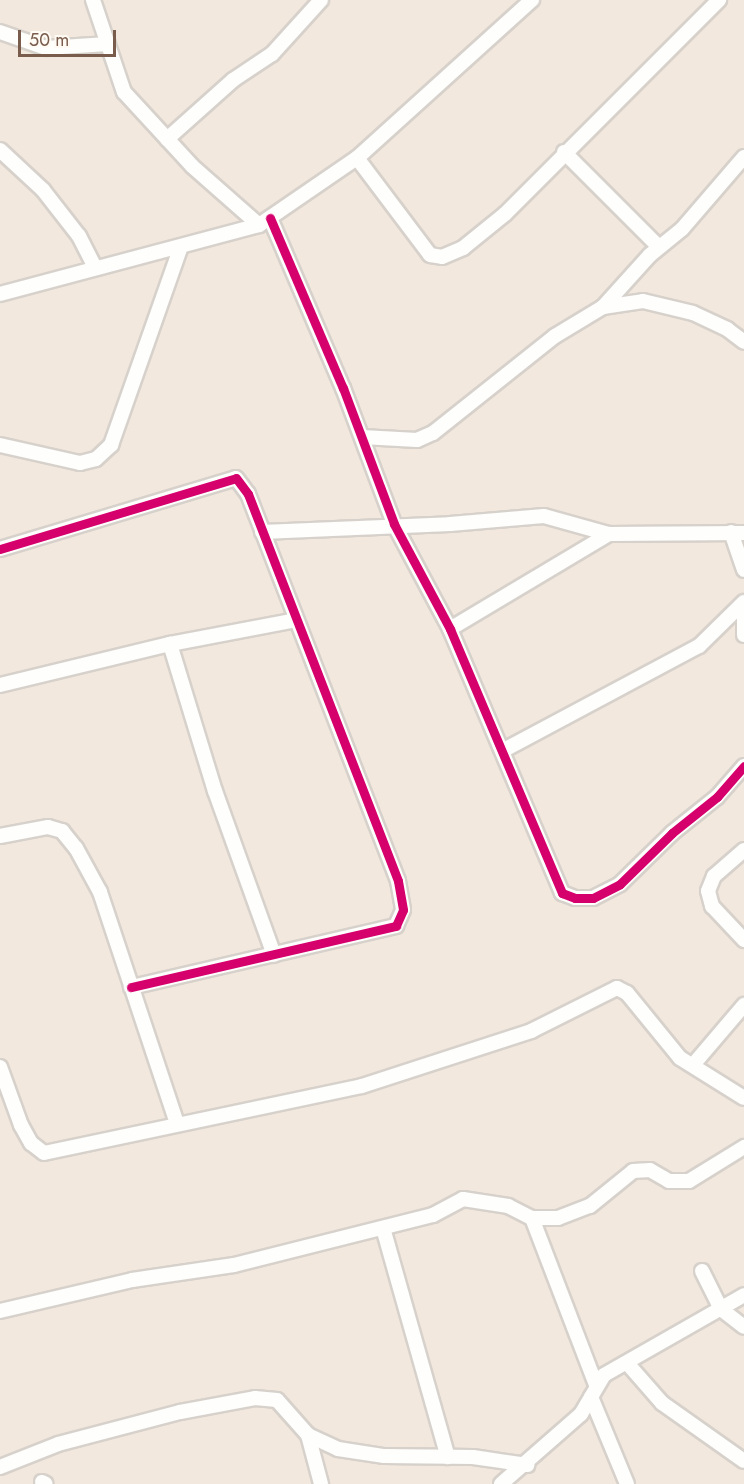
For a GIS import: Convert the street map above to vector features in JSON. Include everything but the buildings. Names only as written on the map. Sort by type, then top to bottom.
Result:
[{"type":"street","points":[[93,0],[124,92],[167,139],[265,222],[362,436],[394,524],[450,629],[504,750],[547,862],[562,893],[575,898],[593,898],[620,884],[672,833],[717,797],[744,766]]},
{"type":"street","points":[[167,139],[233,80],[272,54],[321,0]]},
{"type":"street","points":[[0,294],[95,267],[180,249],[265,222],[357,158],[532,0]]},
{"type":"street","points":[[357,158],[430,255],[442,257],[463,248],[505,214],[564,152],[719,0]]},
{"type":"street","points":[[0,32],[46,48],[108,44]]},
{"type":"street","points":[[0,150],[43,190],[79,236],[95,267]]},
{"type":"street","points":[[564,152],[659,247]]},
{"type":"street","points":[[362,436],[417,440],[433,432],[555,336],[603,307],[659,247],[682,229],[744,158]]},
{"type":"street","points":[[0,445],[80,463],[96,459],[111,445],[180,249]]},
{"type":"street","points":[[603,307],[643,301],[693,313],[727,329],[744,342]]},
{"type":"street","points":[[0,549],[236,478],[248,494],[398,881],[403,910],[396,927],[131,987]]},
{"type":"street","points":[[262,532],[394,524],[450,524],[544,516],[609,534],[737,532]]},
{"type":"street","points":[[744,523],[737,532],[744,570]]},
{"type":"street","points":[[450,629],[609,534]]},
{"type":"street","points":[[504,750],[699,646],[744,602]]},
{"type":"street","points":[[744,611],[744,635]]},
{"type":"street","points":[[0,685],[170,644],[296,620]]},
{"type":"street","points":[[170,644],[215,791],[274,955]]},
{"type":"street","points":[[0,836],[48,827],[62,831],[76,848],[100,891],[177,1123]]},
{"type":"street","points":[[744,850],[714,876],[708,891],[712,906],[744,940]]},
{"type":"street","points":[[0,1067],[21,1125],[31,1143],[44,1153],[177,1123],[362,1086],[531,1031],[617,988],[627,993],[680,1058],[744,1098]]},
{"type":"street","points":[[693,1065],[744,1005]]},
{"type":"street","points":[[0,1311],[132,1280],[234,1266],[433,1215],[463,1199],[508,1206],[532,1218],[558,1218],[590,1206],[633,1171],[650,1170],[669,1182],[688,1181],[744,1148]]},
{"type":"street","points":[[532,1218],[627,1484]]},
{"type":"street","points":[[383,1228],[448,1457]]},
{"type":"street","points":[[702,1272],[721,1309],[744,1327]]},
{"type":"street","points":[[503,1484],[527,1465],[581,1414],[604,1375],[744,1295]]},
{"type":"street","points":[[627,1363],[662,1403],[744,1461]]},
{"type":"street","points":[[0,1467],[58,1444],[180,1412],[255,1398],[277,1400],[308,1435],[338,1449],[384,1456],[448,1457],[527,1465]]},
{"type":"street","points":[[308,1435],[321,1484]]},
{"type":"shaded area","points":[[0,0],[744,0],[744,1484],[0,1484]]},
{"type":"cycle path","points":[[270,218],[343,388],[394,524],[450,629],[562,893],[575,898],[593,898],[620,884],[672,833],[717,797],[744,766]]},
{"type":"cycle path","points":[[0,549],[236,478],[248,494],[398,881],[403,910],[396,926],[131,987]]}]
